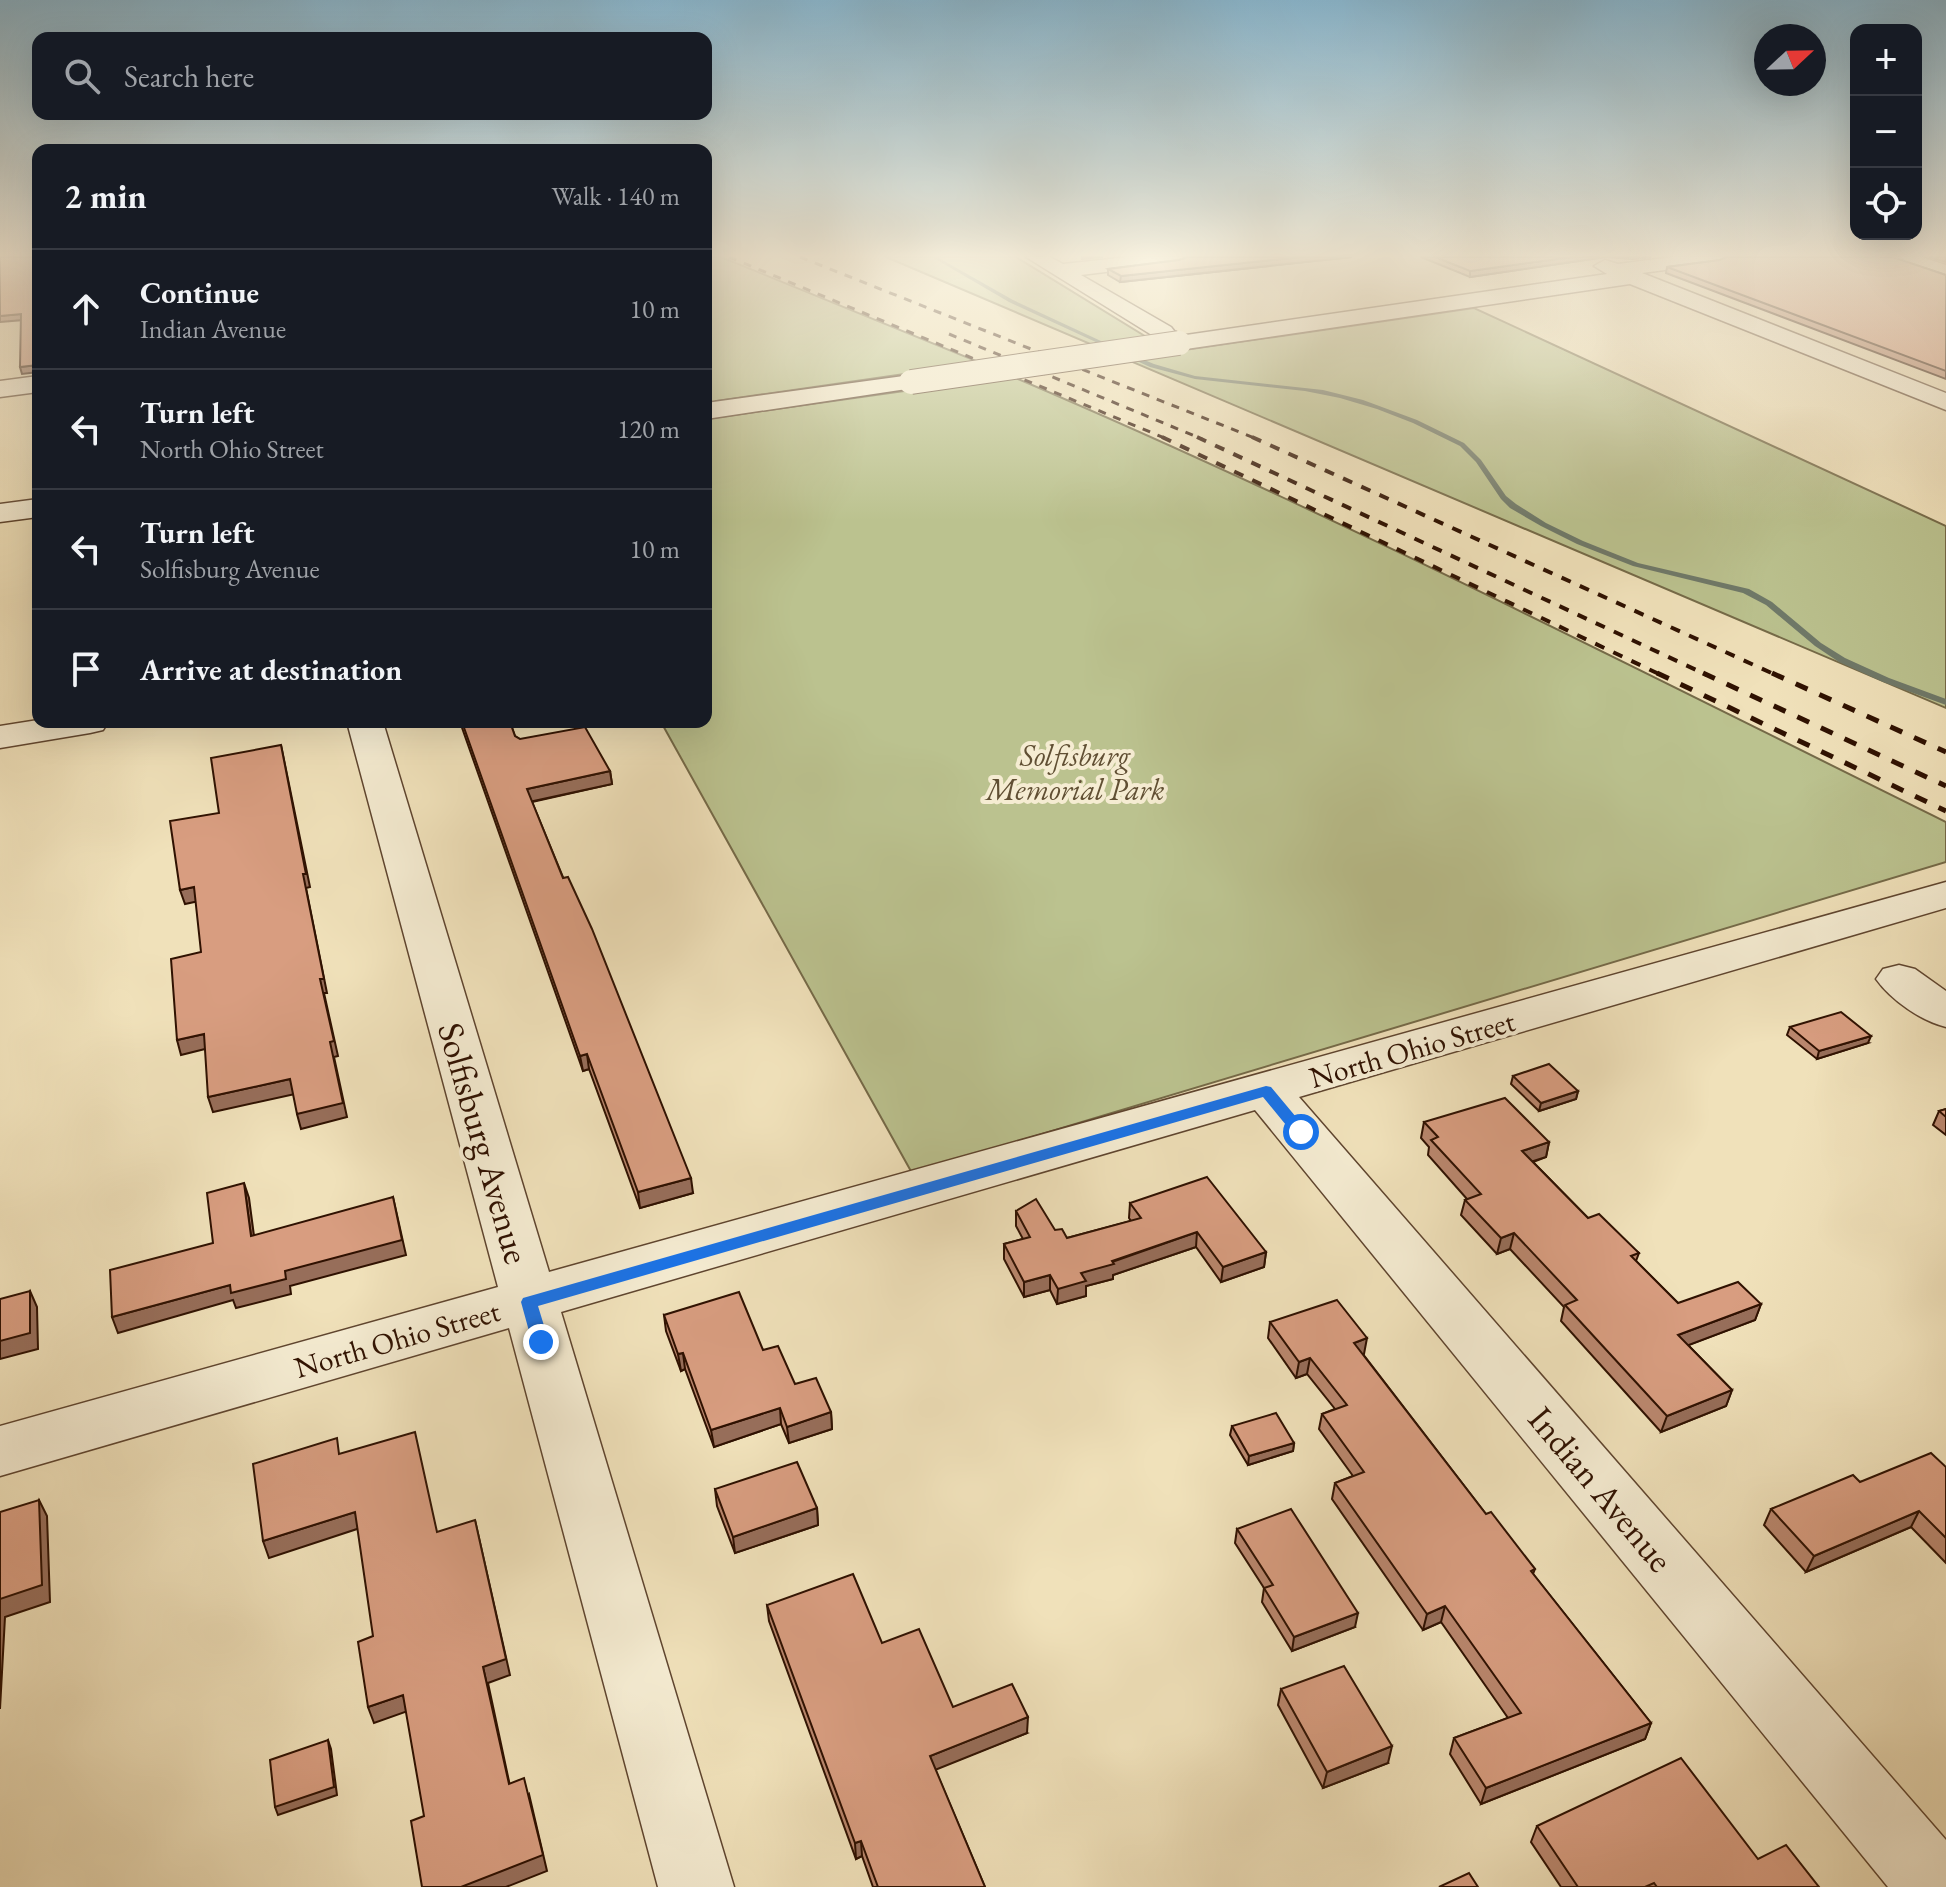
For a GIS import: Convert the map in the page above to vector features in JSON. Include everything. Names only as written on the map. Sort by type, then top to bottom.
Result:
[{"type":"street","points":[[714,410],[1126,345]]},
{"type":"street","points":[[1803,345],[1946,402]]},
{"type":"street","points":[[0,389],[32,385]]},
{"type":"street","points":[[0,513],[32,509]]},
{"type":"street","points":[[0,737],[54,728]]},
{"type":"street","name":"Solfisburg Avenue","points":[[367,728],[696,1887]]},
{"type":"street","name":"North Ohio Street","points":[[0,1451],[1946,895]]},
{"type":"street","points":[[1899,979],[1946,1013]]},
{"type":"street","name":"Indian Avenue","points":[[1266,1091],[1937,1887]]},
{"type":"green space","points":[[712,345],[937,345],[981,363],[716,401],[717,405],[712,405]]},
{"type":"green space","points":[[1093,345],[1160,345],[1171,352],[1219,345],[1554,345],[1946,526],[1946,708]]},
{"type":"green space","name":"Solfisburg Memorial Park","points":[[1011,376],[1365,536],[1946,822],[1946,862],[912,1173],[664,728],[712,728],[712,418]]},
{"type":"building","points":[[20,345],[32,345],[32,366],[20,367]]},
{"type":"building","points":[[1876,345],[1946,345],[1946,371]]},
{"type":"building","points":[[464,728],[512,728],[520,739],[586,728],[610,771],[527,789],[563,878],[568,877],[592,929],[691,1178],[638,1192],[587,1054],[580,1056]]},
{"type":"building","points":[[281,745],[306,874],[303,874],[324,979],[320,979],[334,1041],[330,1042],[343,1103],[297,1114],[290,1079],[208,1097],[204,1034],[177,1040],[171,959],[201,952],[194,887],[180,890],[170,821],[219,813],[211,758]]},
{"type":"building","points":[[1841,1012],[1871,1036],[1819,1051],[1790,1027]]},
{"type":"building","points":[[1549,1064],[1578,1091],[1541,1103],[1513,1076]]},
{"type":"building","points":[[1505,1098],[1549,1142],[1522,1151],[1588,1218],[1599,1214],[1639,1253],[1631,1256],[1678,1303],[1738,1282],[1761,1304],[1678,1335],[1732,1390],[1667,1416],[1565,1305],[1577,1300],[1514,1233],[1501,1238],[1465,1200],[1481,1194],[1431,1140],[1438,1137],[1424,1122]]},
{"type":"building","points":[[1207,1177],[1266,1252],[1223,1267],[1197,1232],[1112,1261],[1114,1264],[1081,1273],[1086,1281],[1058,1289],[1050,1275],[1024,1282],[1004,1244],[1030,1237],[1016,1211],[1036,1199],[1055,1230],[1062,1229],[1067,1238],[1141,1218],[1130,1203]]},
{"type":"building","points":[[244,1183],[251,1236],[393,1197],[402,1240],[285,1271],[286,1279],[231,1293],[230,1285],[112,1317],[110,1270],[213,1243],[207,1193]]},
{"type":"building","points":[[30,1291],[30,1333],[0,1341],[0,1299]]},
{"type":"building","points":[[739,1292],[763,1350],[778,1346],[795,1384],[816,1378],[831,1412],[787,1427],[780,1408],[711,1430],[683,1353],[678,1354],[664,1315]]},
{"type":"building","points":[[1337,1300],[1367,1338],[1354,1343],[1486,1514],[1491,1512],[1535,1569],[1531,1571],[1651,1723],[1486,1788],[1454,1738],[1521,1713],[1445,1606],[1427,1614],[1335,1483],[1364,1472],[1322,1414],[1347,1405],[1310,1358],[1299,1362],[1270,1322]]},
{"type":"building","points":[[1276,1413],[1294,1443],[1249,1456],[1232,1426]]},
{"type":"building","points":[[415,1432],[437,1532],[475,1520],[506,1659],[483,1667],[509,1784],[524,1778],[543,1855],[461,1887],[422,1887],[411,1821],[424,1816],[403,1695],[368,1707],[358,1642],[373,1636],[355,1512],[263,1541],[253,1464],[337,1438],[339,1454]]},
{"type":"building","points":[[1931,1453],[1946,1467],[1946,1538],[1919,1511],[1814,1556],[1771,1509],[1853,1475],[1860,1482]]},
{"type":"building","points":[[797,1462],[817,1508],[733,1537],[715,1489]]},
{"type":"building","points":[[39,1500],[42,1585],[0,1599],[0,1512]]},
{"type":"building","points":[[1291,1509],[1358,1613],[1294,1637],[1264,1588],[1273,1585],[1237,1529]]},
{"type":"building","points":[[853,1574],[882,1643],[919,1629],[953,1707],[1012,1684],[1028,1717],[930,1756],[985,1887],[878,1887],[861,1841],[855,1843],[767,1605]]},
{"type":"building","points":[[1344,1666],[1392,1746],[1327,1772],[1281,1689]]},
{"type":"building","points":[[328,1740],[334,1787],[275,1807],[270,1760]]},
{"type":"building","points":[[1681,1758],[1758,1859],[1786,1845],[1819,1887],[1657,1887],[1654,1883],[1645,1887],[1578,1887],[1537,1826]]},
{"type":"building","points":[[1469,1873],[1478,1887],[1439,1887]]},
{"type":"waterway","points":[[1107,345],[1113,348]]},
{"type":"waterway","points":[[1128,355],[1174,373],[1342,396],[1415,422],[1462,444],[1479,461],[1503,498],[1543,524],[1636,564],[1746,591],[1769,603],[1842,660],[1946,702]]},
{"type":"railway","points":[[941,345],[1167,439]]},
{"type":"railway","points":[[976,345],[1202,439]]},
{"type":"railway","points":[[1021,345],[1252,437]]},
{"type":"railway","points":[[1162,437],[1661,675]]},
{"type":"railway","points":[[1197,437],[1707,675]]},
{"type":"railway","points":[[1252,437],[1257,439]]},
{"type":"railway","points":[[1252,437],[1776,675]]},
{"type":"railway","points":[[1657,673],[1946,811]]},
{"type":"railway","points":[[1703,673],[1946,786]]},
{"type":"railway","points":[[1772,673],[1946,752]]},
{"type":"route","points":[[541,1342],[529,1302],[1266,1091],[1301,1132]]}]
